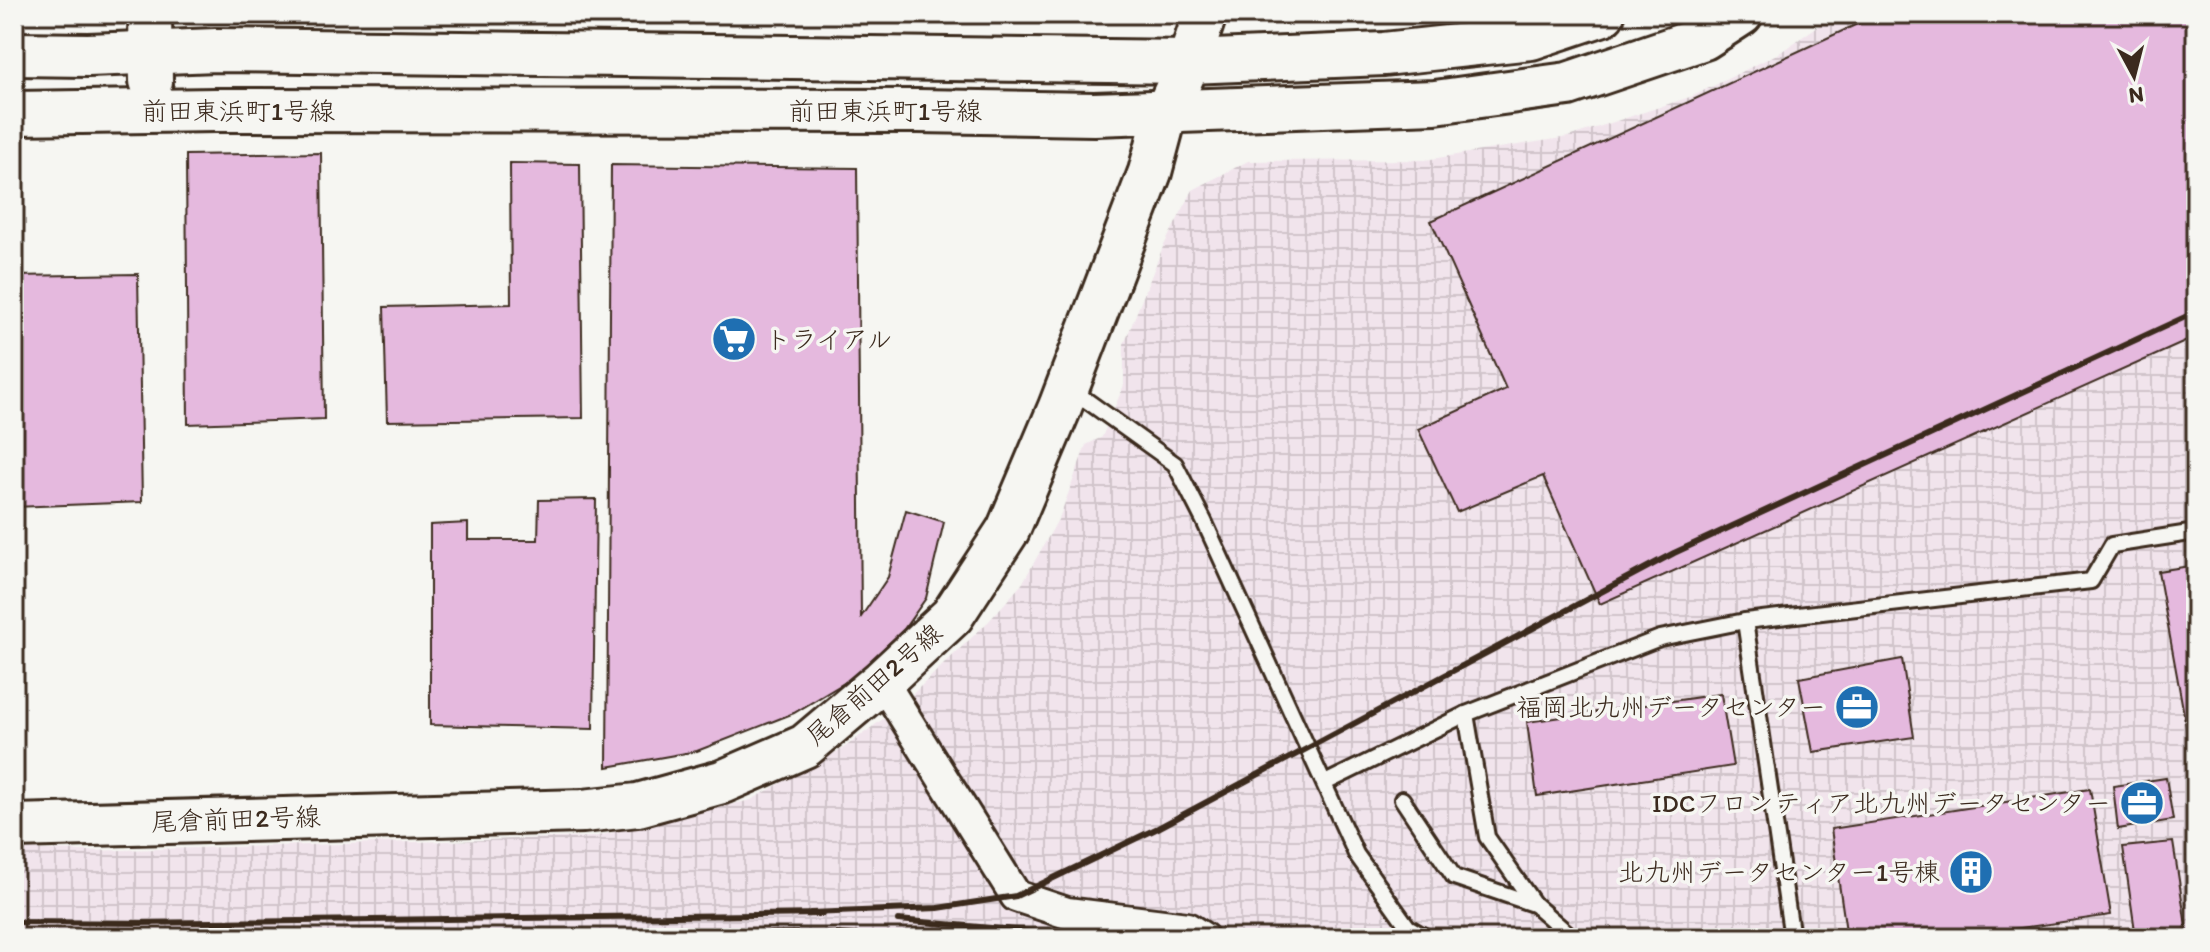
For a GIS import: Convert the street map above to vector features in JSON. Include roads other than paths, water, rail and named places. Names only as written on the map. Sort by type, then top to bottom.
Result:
[{"type":"street","name":"尾倉前田2号線","points":[[14,826],[583,811],[638,805],[722,782],[805,746],[952,616],[1008,530],[1068,387],[1150,172],[1166,112],[1189,62],[1205,14]]},
{"type":"street","name":"前田東浜町1号線","points":[[14,54],[150,33],[216,50],[1189,62],[1384,54],[1531,38],[1603,14]]},
{"type":"street","name":"前田東浜町1号線","points":[[14,113],[918,111],[1094,114],[1435,102],[1568,84],[1704,38],[1741,14]]},
{"type":"street","points":[[150,33],[151,111]]},
{"type":"street","points":[[882,681],[1016,896],[1067,913],[1187,928],[1203,938]]},
{"type":"lane","points":[[1068,387],[1175,464],[1356,854],[1408,927],[1427,938]]},
{"type":"lane","points":[[1325,783],[1466,714],[1660,638],[1745,621],[2091,581],[2112,545],[2196,532]]},
{"type":"lane","points":[[1745,621],[1792,938]]},
{"type":"lane","points":[[1466,714],[1487,837],[1534,904],[1573,938]]},
{"type":"lane","points":[[1402,799],[1454,877],[1534,904]]},
{"type":"railway","points":[[810,913],[938,908],[1016,896],[1158,828],[1674,553],[2196,312]]},
{"type":"railway","points":[[14,922],[822,914]]},
{"type":"railway","points":[[898,920],[1038,932],[1064,938]]},
{"type":"railway","points":[[14,938],[815,933],[920,938]]},
{"type":"place","name":"トライアル","points":[[734,339]]},
{"type":"place","name":"福岡北九州データセンター","points":[[1857,707]]},
{"type":"place","name":"IDCフロンティア北九州データセンター","points":[[2142,803]]},
{"type":"place","name":"北九州データセンター1号棟","points":[[1971,872]]}]
